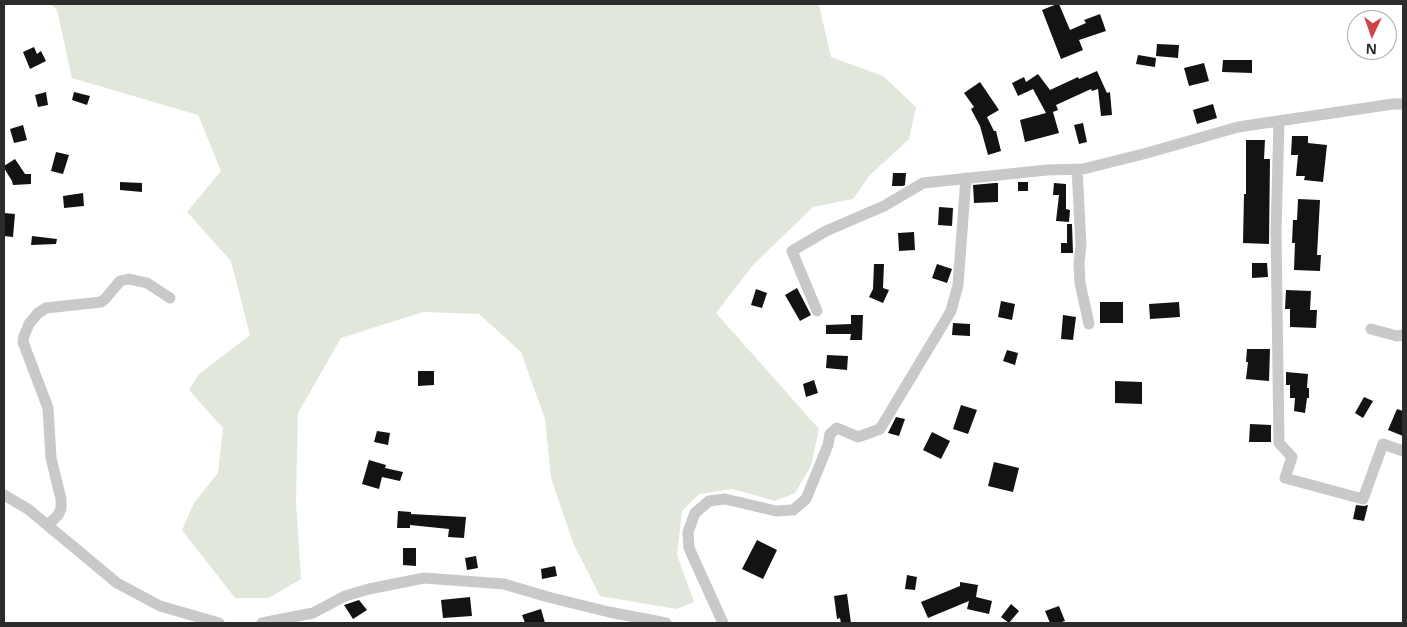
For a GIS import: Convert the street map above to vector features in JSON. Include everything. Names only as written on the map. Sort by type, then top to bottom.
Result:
[{"type":"street","points":[[816,311],[792,251],[826,231],[884,206],[923,183],[1077,169],[1147,153],[1238,127],[1403,104]]},
{"type":"street","points":[[1280,120],[1276,232],[1279,443],[1292,457],[1286,478],[1363,499],[1383,444],[1403,451]]},
{"type":"street","points":[[1077,169],[1081,245],[1079,263],[1080,283],[1089,324]]},
{"type":"street","points":[[723,623],[689,548],[688,532],[695,513],[709,501],[725,499],[776,511],[793,510],[806,498],[828,445],[830,434],[837,428],[858,437],[880,429],[952,311],[958,285],[966,178]]},
{"type":"street","points":[[48,525],[58,515],[61,508],[61,499],[51,458],[48,408],[23,342],[29,324],[38,313],[46,308],[101,302],[120,281],[129,279],[147,283],[170,298]]},
{"type":"street","points":[[1371,329],[1396,336],[1403,335]]},
{"type":"street","points":[[4,495],[28,509],[117,583],[160,606],[219,623]]},
{"type":"street","points":[[262,623],[313,614],[344,596],[424,578],[504,584],[609,612],[666,623]]},
{"type":"shaded area","points":[[51,4],[823,4],[819,5],[831,57],[883,76],[916,107],[909,139],[869,176],[853,199],[813,207],[753,265],[716,313],[819,429],[811,466],[795,493],[775,501],[733,489],[699,494],[682,511],[677,555],[694,602],[676,609],[600,596],[574,545],[551,478],[545,419],[521,352],[479,314],[423,312],[341,338],[298,413],[296,501],[301,579],[269,598],[235,598],[182,530],[194,503],[218,473],[223,428],[189,390],[199,374],[250,335],[231,261],[187,212],[221,171],[198,115],[72,78],[57,10]]},
{"type":"building","points":[[1059,4],[1070,30],[1086,23],[1084,20],[1100,14],[1106,31],[1079,40],[1083,50],[1061,59],[1042,10]]},
{"type":"building","points":[[1157,44],[1179,45],[1178,58],[1156,56]]},
{"type":"building","points":[[34,47],[37,54],[41,51],[46,61],[30,69],[23,52]]},
{"type":"building","points":[[1138,55],[1156,58],[1155,67],[1136,64]]},
{"type":"building","points":[[1223,60],[1252,60],[1252,73],[1222,72]]},
{"type":"building","points":[[1204,63],[1209,81],[1189,86],[1184,68]]},
{"type":"building","points":[[1097,71],[1107,93],[1110,92],[1112,115],[1101,116],[1098,89],[1092,91],[1091,89],[1056,105],[1058,110],[1053,112],[1059,133],[1025,142],[1020,120],[1046,113],[1033,89],[1018,96],[1012,83],[1024,77],[1026,82],[1038,74],[1050,90],[1078,77],[1079,79]]},
{"type":"building","points":[[980,82],[999,110],[987,117],[994,131],[996,131],[1001,151],[988,155],[980,126],[971,109],[974,107],[964,93]]},
{"type":"building","points":[[46,92],[48,105],[38,107],[35,95]]},
{"type":"building","points":[[74,92],[90,96],[87,105],[72,100]]},
{"type":"building","points":[[1213,104],[1217,118],[1197,124],[1193,110]]},
{"type":"building","points":[[1083,123],[1087,142],[1079,144],[1074,125]]},
{"type":"building","points":[[23,125],[27,140],[14,143],[10,129]]},
{"type":"building","points":[[1292,136],[1308,136],[1308,143],[1327,145],[1323,182],[1304,180],[1305,176],[1296,176],[1298,155],[1291,155]]},
{"type":"building","points":[[1246,140],[1265,140],[1264,159],[1270,159],[1269,244],[1243,243],[1244,194],[1246,194]]},
{"type":"building","points":[[56,152],[69,155],[63,174],[51,171]]},
{"type":"building","points":[[15,159],[25,174],[31,174],[31,184],[13,185],[4,166]]},
{"type":"building","points":[[893,173],[906,173],[905,185],[892,186]]},
{"type":"building","points":[[120,182],[142,183],[142,192],[120,190]]},
{"type":"building","points":[[1018,182],[1028,182],[1028,191],[1018,191]]},
{"type":"building","points":[[998,183],[998,202],[974,203],[973,185]]},
{"type":"building","points":[[1054,183],[1066,184],[1066,209],[1070,210],[1069,222],[1056,221],[1059,195],[1053,195]]},
{"type":"building","points":[[83,193],[84,206],[64,208],[63,196]]},
{"type":"building","points":[[1298,199],[1320,200],[1317,255],[1321,255],[1320,271],[1294,270],[1295,243],[1292,243],[1293,220],[1297,220]]},
{"type":"building","points":[[939,207],[953,208],[952,226],[938,225]]},
{"type":"building","points":[[4,213],[15,214],[13,237],[4,236]]},
{"type":"building","points":[[1067,224],[1072,224],[1073,253],[1061,253],[1061,243],[1067,243]]},
{"type":"building","points":[[914,232],[915,250],[899,251],[898,233]]},
{"type":"building","points":[[32,236],[57,239],[56,244],[31,245]]},
{"type":"building","points":[[1252,263],[1267,263],[1268,277],[1252,278]]},
{"type":"building","points":[[874,264],[884,264],[883,288],[889,290],[883,303],[869,297],[873,289]]},
{"type":"building","points":[[937,264],[952,269],[947,283],[932,278]]},
{"type":"building","points":[[797,288],[811,315],[800,321],[785,295]]},
{"type":"building","points":[[756,289],[767,293],[762,308],[751,305]]},
{"type":"building","points":[[1286,290],[1311,291],[1310,310],[1317,310],[1316,328],[1290,327],[1290,309],[1285,309]]},
{"type":"building","points":[[1001,301],[1015,304],[1012,320],[998,317]]},
{"type":"building","points":[[1100,302],[1123,302],[1123,323],[1100,323]]},
{"type":"building","points":[[1179,302],[1180,317],[1150,319],[1149,304]]},
{"type":"building","points":[[851,315],[863,315],[862,340],[850,340],[851,334],[826,334],[826,325],[851,324]]},
{"type":"building","points":[[1063,315],[1076,317],[1073,340],[1061,339]]},
{"type":"building","points":[[953,323],[970,324],[970,336],[952,335]]},
{"type":"building","points":[[1247,349],[1270,349],[1269,381],[1246,379]]},
{"type":"building","points":[[1007,350],[1018,353],[1015,365],[1003,361]]},
{"type":"building","points":[[827,355],[848,356],[847,370],[826,368]]},
{"type":"building","points":[[418,371],[434,371],[434,385],[418,386]]},
{"type":"building","points":[[1286,372],[1308,374],[1307,388],[1309,388],[1309,398],[1307,398],[1305,413],[1294,411],[1295,398],[1290,398],[1290,385],[1286,385]]},
{"type":"building","points":[[814,380],[818,393],[806,397],[803,384]]},
{"type":"building","points":[[1115,381],[1142,382],[1142,404],[1115,403]]},
{"type":"building","points":[[1364,397],[1373,401],[1363,418],[1355,413]]},
{"type":"building","points":[[961,405],[977,410],[968,434],[953,429]]},
{"type":"building","points":[[1397,409],[1403,411],[1403,436],[1388,430]]},
{"type":"building","points":[[896,417],[905,419],[899,436],[888,433]]},
{"type":"building","points":[[1250,424],[1271,425],[1271,442],[1249,442]]},
{"type":"building","points":[[377,431],[390,433],[388,445],[374,442]]},
{"type":"building","points":[[932,432],[950,441],[941,459],[923,450]]},
{"type":"building","points":[[369,460],[386,465],[385,468],[403,472],[400,481],[382,477],[379,489],[362,484]]},
{"type":"building","points":[[994,462],[1019,468],[1013,492],[988,486]]},
{"type":"building","points":[[1356,505],[1368,505],[1364,521],[1353,519]]},
{"type":"building","points":[[398,511],[411,512],[411,514],[466,517],[464,538],[448,537],[449,529],[410,525],[410,528],[397,528]]},
{"type":"building","points":[[757,540],[777,550],[763,579],[742,569]]},
{"type":"building","points":[[403,548],[416,548],[416,566],[403,565]]},
{"type":"building","points":[[476,556],[478,568],[467,570],[465,558]]},
{"type":"building","points":[[555,566],[557,576],[542,579],[541,569]]},
{"type":"building","points":[[907,575],[917,577],[915,590],[905,589]]},
{"type":"building","points":[[960,582],[978,585],[976,597],[992,601],[989,614],[967,609],[969,601],[928,618],[921,602],[960,586]]},
{"type":"building","points":[[847,594],[851,623],[841,623],[840,618],[837,619],[834,596]]},
{"type":"building","points":[[470,597],[472,616],[443,618],[441,600]]},
{"type":"building","points":[[359,600],[367,610],[353,619],[344,605]]},
{"type":"building","points":[[1011,604],[1019,611],[1009,623],[1001,617]]},
{"type":"building","points":[[1059,606],[1065,621],[1050,623],[1045,611]]},
{"type":"building","points":[[541,609],[545,623],[525,623],[522,615]]}]
